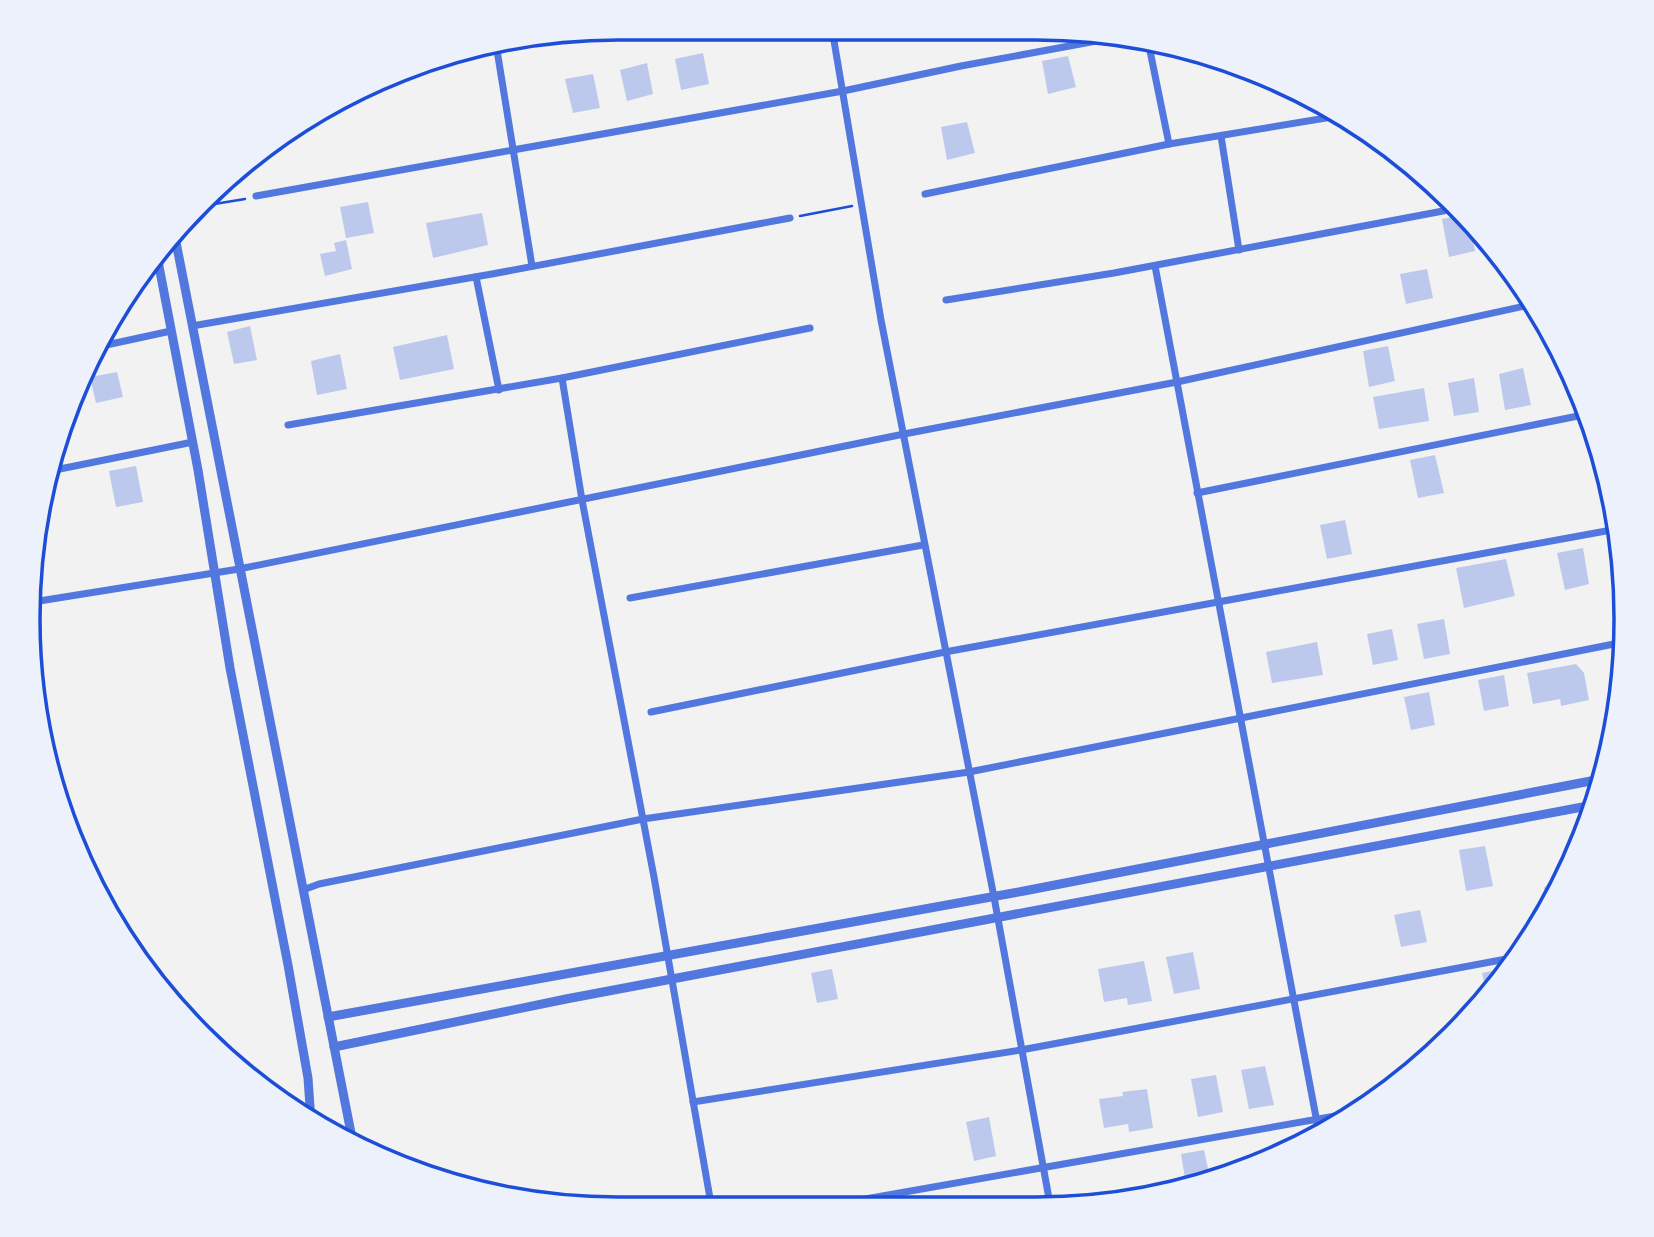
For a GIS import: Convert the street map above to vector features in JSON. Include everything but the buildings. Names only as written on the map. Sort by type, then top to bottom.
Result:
[{"type":"street","points":[[834,40],[923,545],[994,897],[1048,1197]]},
{"type":"street","points":[[256,197],[842,91],[1088,43]]},
{"type":"street","points":[[1150,52],[1169,145]]},
{"type":"street","points":[[497,53],[532,266]]},
{"type":"street","points":[[925,194],[1169,145],[1325,118]]},
{"type":"street","points":[[1221,136],[1239,250]]},
{"type":"street","points":[[946,300],[1239,250],[1445,211]]},
{"type":"street","points":[[192,327],[790,218]]},
{"type":"street","points":[[177,246],[351,1130]]},
{"type":"street","points":[[1155,265],[1317,1123]]},
{"type":"street","points":[[159,267],[193,442],[230,668],[308,1078],[310,1107]]},
{"type":"street","points":[[476,277],[499,390]]},
{"type":"street","points":[[40,601],[239,569],[904,434],[1177,382],[1522,307]]},
{"type":"street","points":[[288,425],[499,390],[810,328]]},
{"type":"street","points":[[110,343],[171,331]]},
{"type":"street","points":[[562,378],[710,1197]]},
{"type":"street","points":[[1197,493],[1577,416]]},
{"type":"street","points":[[60,469],[193,442]]},
{"type":"street","points":[[651,712],[945,652],[1607,531]]},
{"type":"street","points":[[629,598],[923,545]]},
{"type":"street","points":[[303,890],[319,884],[643,819],[969,772],[1613,644]]},
{"type":"street","points":[[328,1017],[994,897],[1590,781]]},
{"type":"street","points":[[334,1047],[672,979],[1582,807]]},
{"type":"street","points":[[693,1102],[1021,1050],[1502,960]]},
{"type":"street","points":[[876,1197],[1326,1118]]},
{"type":"path","points":[[217,204],[256,197]]},
{"type":"path","points":[[790,218],[861,204]]}]
